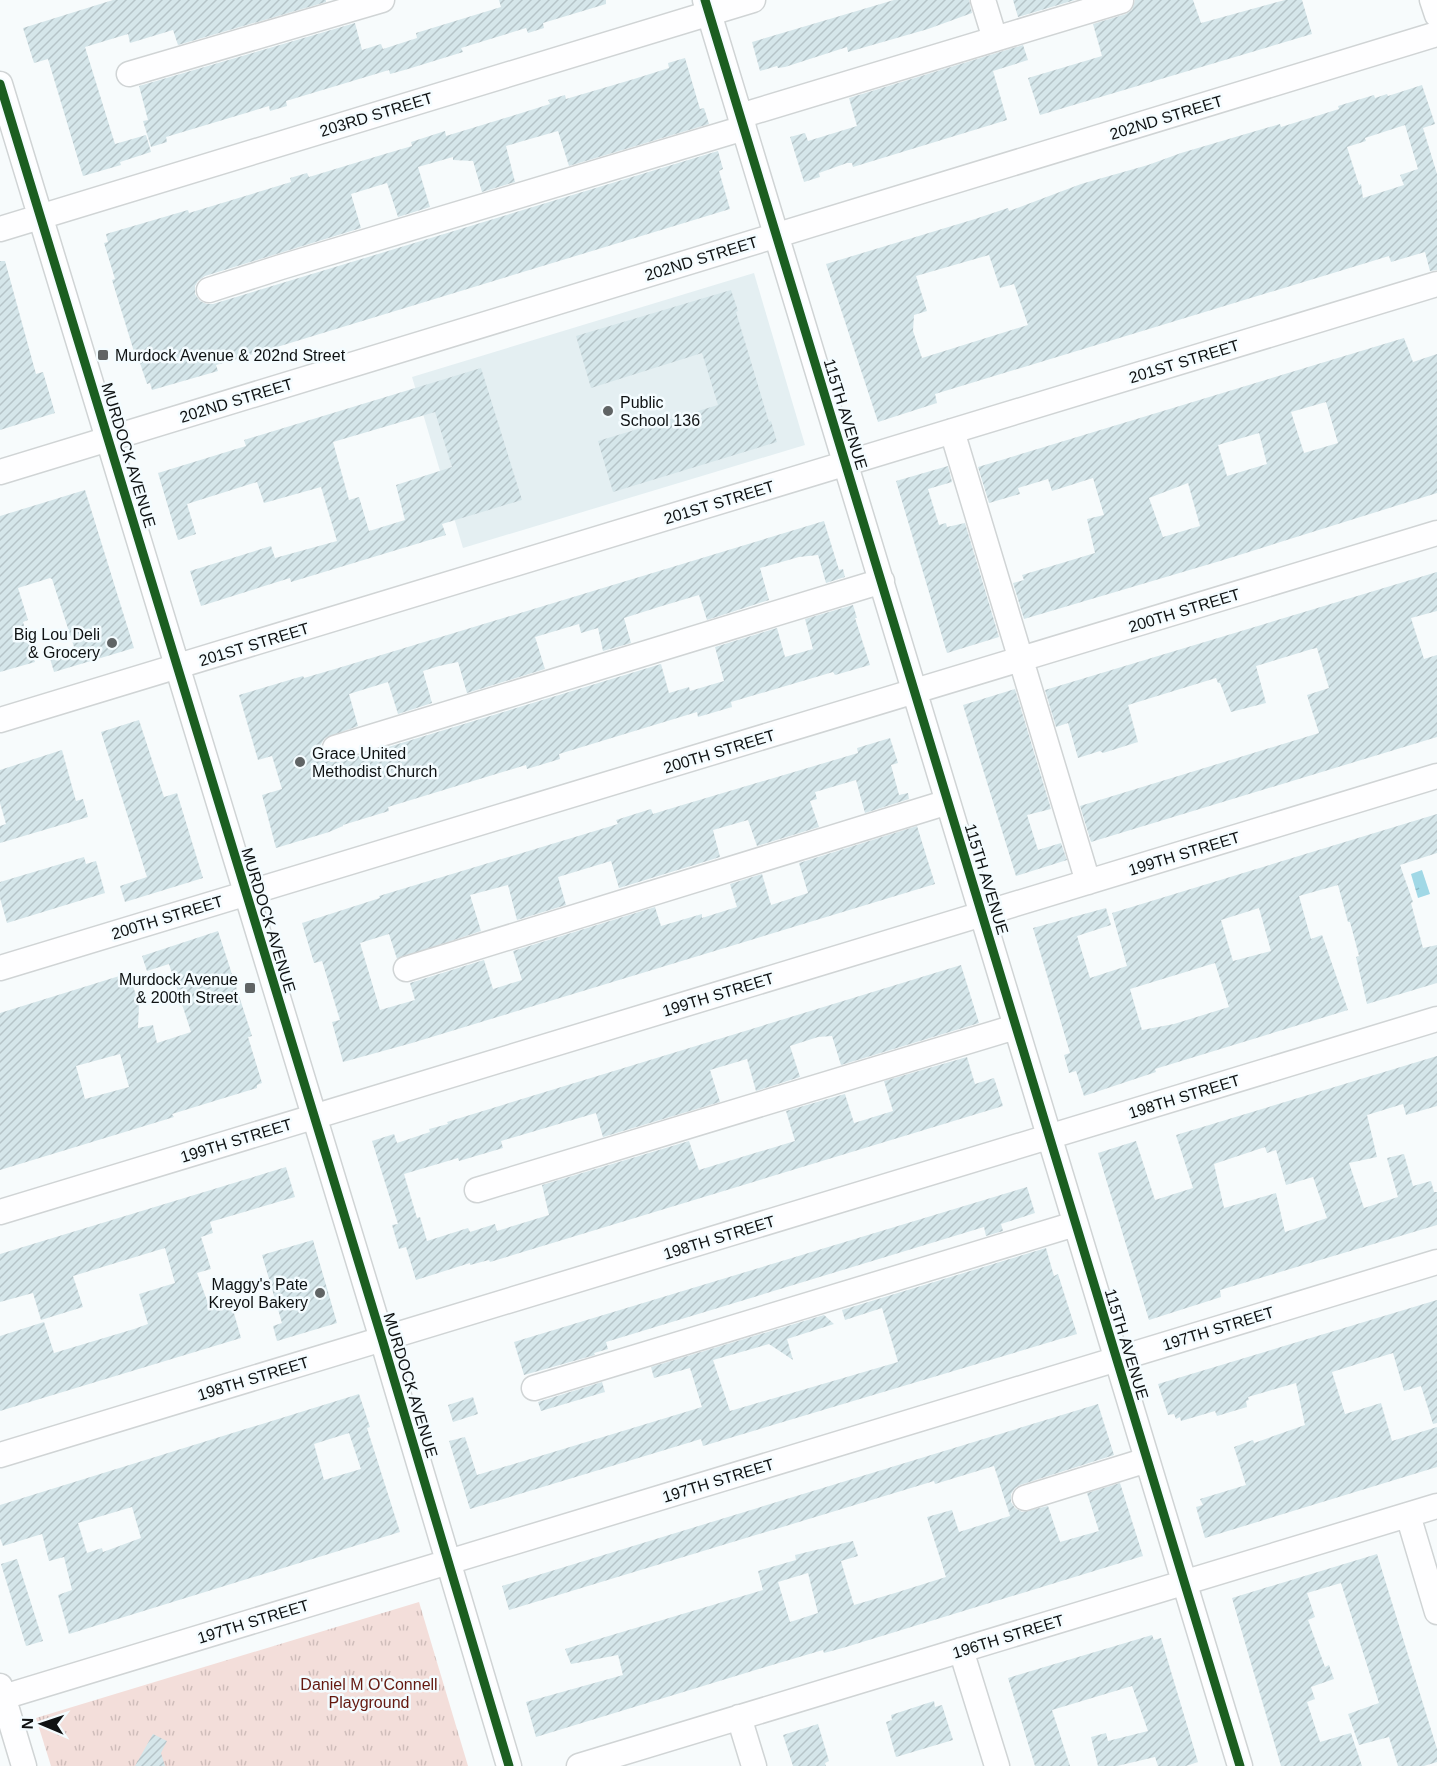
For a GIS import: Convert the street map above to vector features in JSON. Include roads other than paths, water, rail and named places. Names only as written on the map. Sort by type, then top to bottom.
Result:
[{"type":"street","points":[[129,74],[382,0]]},
{"type":"street","name":"203RD STREET","points":[[0,229],[707,7],[753,0]]},
{"type":"street","points":[[982,0],[994,39]]},
{"type":"street","points":[[1432,0],[1437,15]]},
{"type":"street","points":[[209,290],[742,122],[994,39],[1121,1]]},
{"type":"street","name":"115TH AVENUE","points":[[707,7],[1240,1766]]},
{"type":"street","name":"202ND STREET","points":[[0,472],[1437,34]]},
{"type":"street","name":"MURDOCK AVENUE","points":[[0,84],[382,1339],[509,1766]]},
{"type":"street","name":"201ST STREET","points":[[0,720],[1437,284]]},
{"type":"street","points":[[952,431],[1088,882]]},
{"type":"street","name":"200TH STREET","points":[[0,968],[1437,533]]},
{"type":"street","points":[[335,747],[882,581]]},
{"type":"street","name":"199TH STREET","points":[[0,1212],[1437,776]]},
{"type":"street","points":[[406,969],[948,802]]},
{"type":"street","name":"198TH STREET","points":[[0,1455],[1437,1019]]},
{"type":"street","points":[[477,1190],[1015,1027]]},
{"type":"street","points":[[534,1388],[1075,1224]]},
{"type":"street","name":"197TH STREET","points":[[1,1694],[448,1562],[1437,1262]]},
{"type":"street","points":[[1025,1498],[1147,1460]]},
{"type":"street","name":"196TH STREET","points":[[579,1766],[1437,1506]]},
{"type":"street","points":[[1407,1515],[1437,1612]]},
{"type":"street","points":[[962,1650],[997,1766]]},
{"type":"street","points":[[1,1694],[24,1766]]},
{"type":"street","points":[[739,1717],[754,1766]]},
{"type":"water","points":[[1422,870],[1430,894],[1418,898],[1411,874]]},
{"type":"place","name":"Murdock Avenue & 202nd Street","points":[[103,355]]},
{"type":"place","name":"Public School 136","points":[[608,411]]},
{"type":"place","name":"Big Lou Deli & Grocery","points":[[112,643]]},
{"type":"place","name":"Grace United Methodist Church","points":[[300,762]]},
{"type":"place","name":"Murdock Avenue & 200th Street","points":[[250,988]]},
{"type":"place","name":"Maggy's Pate Kreyol Bakery","points":[[320,1293]]},
{"type":"park label","name":"Daniel M O'Connell Playground","points":[[369,1693]]}]
